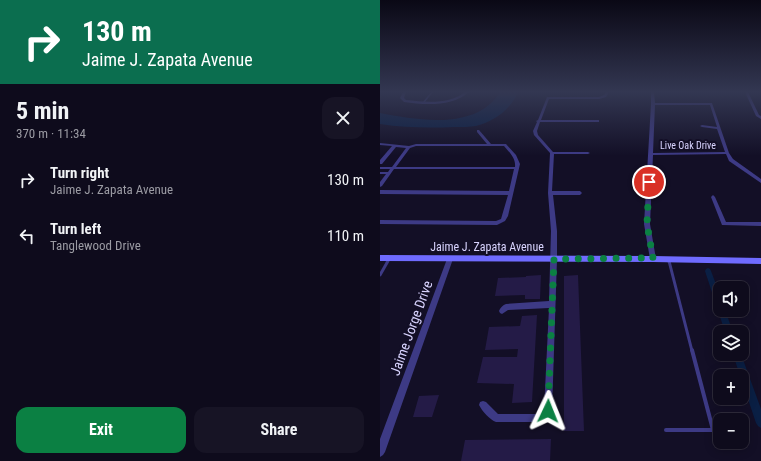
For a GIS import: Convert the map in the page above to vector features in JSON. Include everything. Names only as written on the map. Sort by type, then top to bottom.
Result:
[{"type":"street","points":[[483,405],[496,418],[543,418],[548,411],[554,231],[550,193],[552,153],[536,135],[535,128],[541,114]]},
{"type":"street","points":[[652,114],[647,224],[653,258]]},
{"type":"street","points":[[714,114],[727,154],[731,160],[761,180]]},
{"type":"street","points":[[538,121],[598,121]]},
{"type":"street","points":[[702,126],[719,128]]},
{"type":"street","points":[[478,131],[490,145]]},
{"type":"street","points":[[380,144],[391,145],[394,147],[408,147],[416,145],[505,145],[515,156],[518,164],[505,216],[503,220],[497,223],[380,222]]},
{"type":"street","points":[[380,163],[394,147]]},
{"type":"street","points":[[380,185],[408,147]]},
{"type":"street","points":[[552,153],[588,153]]},
{"type":"street","name":"Live Oak Drive","points":[[650,154],[727,154]]},
{"type":"street","points":[[380,168],[517,168]]},
{"type":"street","points":[[380,173],[389,174]]},
{"type":"street","points":[[380,192],[511,193]]},
{"type":"street","points":[[550,193],[580,193]]},
{"type":"street","points":[[713,197],[724,224],[761,224]]},
{"type":"street","name":"Jaime J. Zapata Avenue","points":[[380,258],[653,258],[761,261]]},
{"type":"street","name":"Jaime Jorge Drive","points":[[380,452],[450,259]]},
{"type":"street","points":[[502,311],[506,307],[552,304]]},
{"type":"lane","points":[[380,275],[389,258]]},
{"type":"lane","points":[[666,430],[713,430],[668,259]]},
{"type":"water","points":[[380,114],[428,120],[462,118],[475,114],[502,114],[490,121],[476,126],[436,128],[380,124]]},
{"type":"building","points":[[541,275],[540,299],[525,299],[525,295],[495,296],[498,278]]},
{"type":"building","points":[[578,275],[584,431],[564,431],[564,276]]},
{"type":"building","points":[[537,315],[532,402],[512,403],[514,384],[477,383],[483,357],[517,357],[518,349],[485,350],[489,327],[520,326],[522,316]]},
{"type":"building","points":[[439,395],[432,417],[413,417],[419,396]]},
{"type":"building","points":[[551,439],[550,461],[461,461],[465,440]]},
{"type":"waterway","points":[[708,271],[713,286]]},
{"type":"waterway","points":[[724,317],[726,325]]},
{"type":"waterway","points":[[739,361],[761,423]]},
{"type":"route","points":[[548,411],[554,259],[653,258],[647,224],[649,182]]}]
